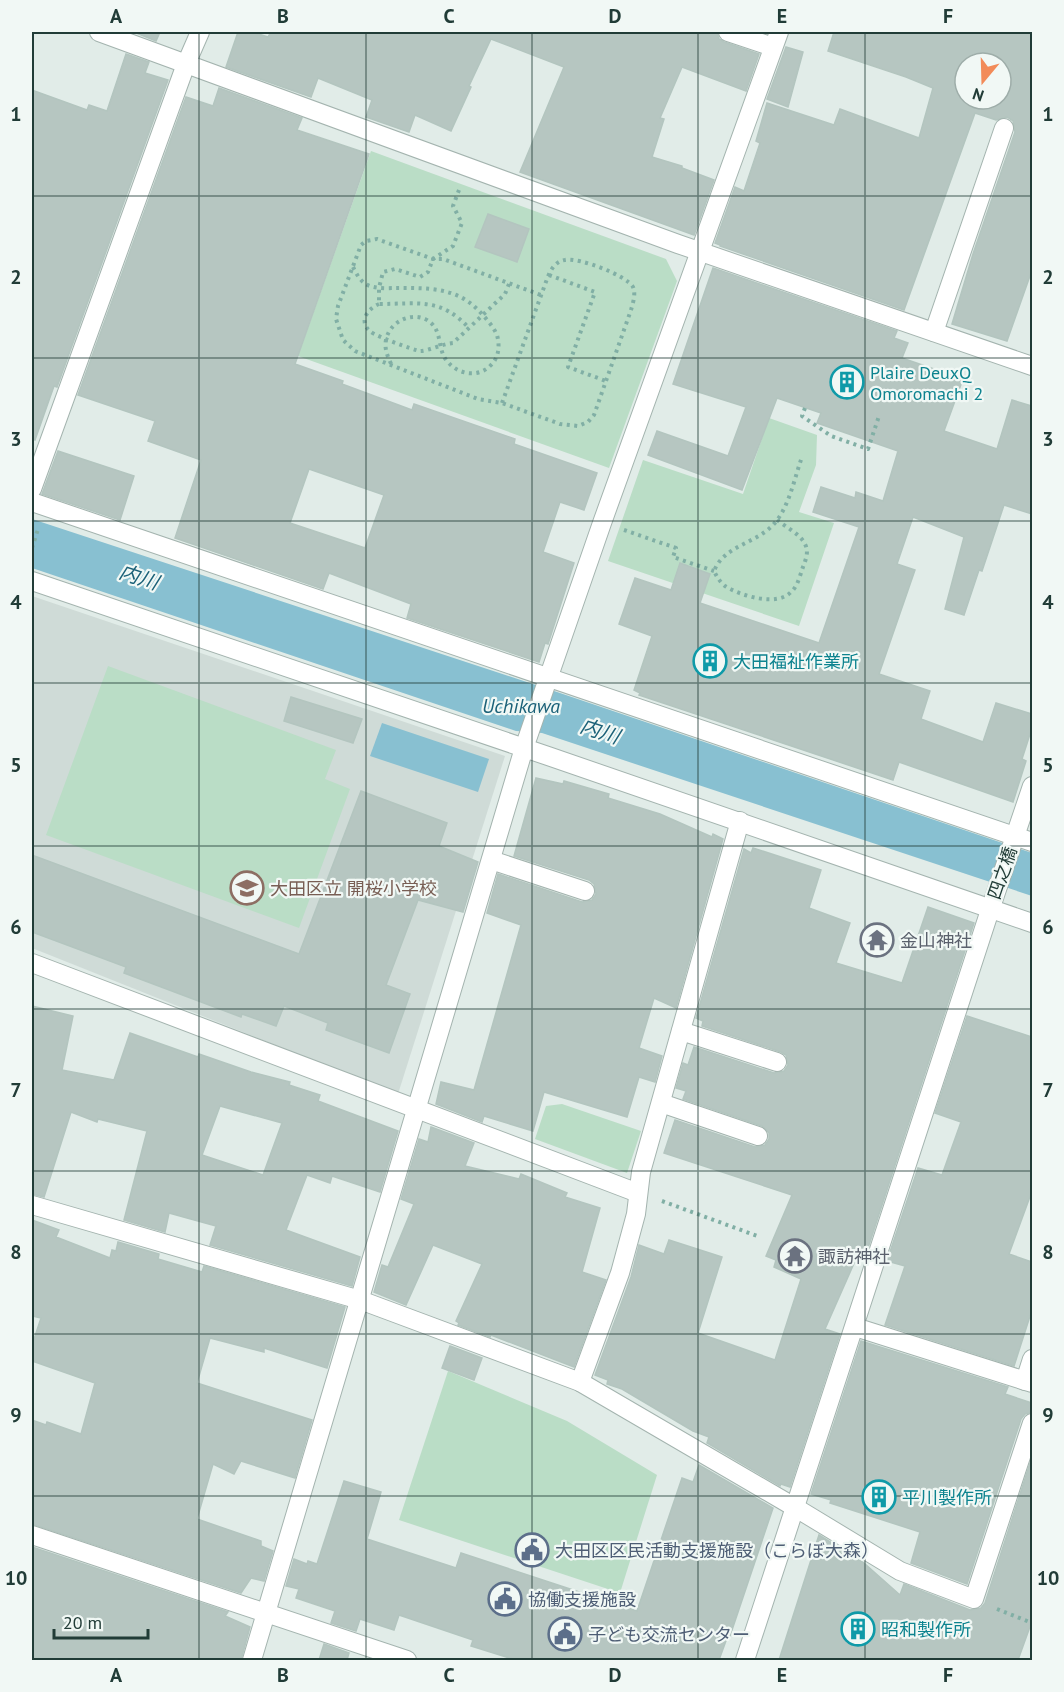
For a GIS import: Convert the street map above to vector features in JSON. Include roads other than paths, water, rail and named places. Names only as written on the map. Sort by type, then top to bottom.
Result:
[{"type":"street","points":[[99,32],[700,252],[1032,366]]},
{"type":"street","points":[[32,489],[186,64],[200,32]]},
{"type":"street","points":[[252,1660],[524,748],[602,523],[776,39],[728,32]]},
{"type":"street","points":[[934,332],[1004,128]]},
{"type":"street","points":[[32,502],[1032,842]]},
{"type":"street","points":[[32,581],[740,821],[1032,923]]},
{"type":"street","name":"四之橋","points":[[745,1660],[1032,786]]},
{"type":"street","points":[[580,1382],[620,1273],[636,1214],[641,1172],[740,821]]},
{"type":"street","points":[[491,860],[585,891]]},
{"type":"street","points":[[32,963],[638,1192]]},
{"type":"street","points":[[681,1031],[777,1062]]},
{"type":"street","points":[[661,1103],[758,1136]]},
{"type":"street","points":[[32,1205],[360,1300],[580,1382],[900,1571],[974,1599],[1032,1423]]},
{"type":"street","points":[[855,1327],[1029,1382],[1032,1359]]},
{"type":"street","points":[[32,1534],[407,1660]]},
{"type":"water","name":"Uchikawa","points":[[32,519],[557,692],[1032,853],[1032,896],[542,733],[516,731],[32,568]]},
{"type":"water","points":[[382,723],[489,759],[478,792],[370,756]]},
{"type":"place","name":"Plaire DeuxQ Omoromachi 2","points":[[847,382]]},
{"type":"place","name":"大田福祉作業所","points":[[710,661]]},
{"type":"place","name":"大田区立 開桜小学校","points":[[247,888]]},
{"type":"place","name":"金山神社","points":[[877,940]]},
{"type":"place","name":"諏訪神社","points":[[795,1256]]},
{"type":"place","name":"平川製作所","points":[[879,1497]]},
{"type":"place","name":"大田区区民活動支援施設（こらぼ大森）","points":[[532,1550]]},
{"type":"place","name":"協働支援施設","points":[[505,1599]]},
{"type":"place","name":"昭和製作所","points":[[858,1629]]},
{"type":"place","name":"子ども交流センター","points":[[565,1634]]},
{"type":"water label","name":"内川","points":[[139,577]]},
{"type":"water label","name":"内川","points":[[600,731]]}]
